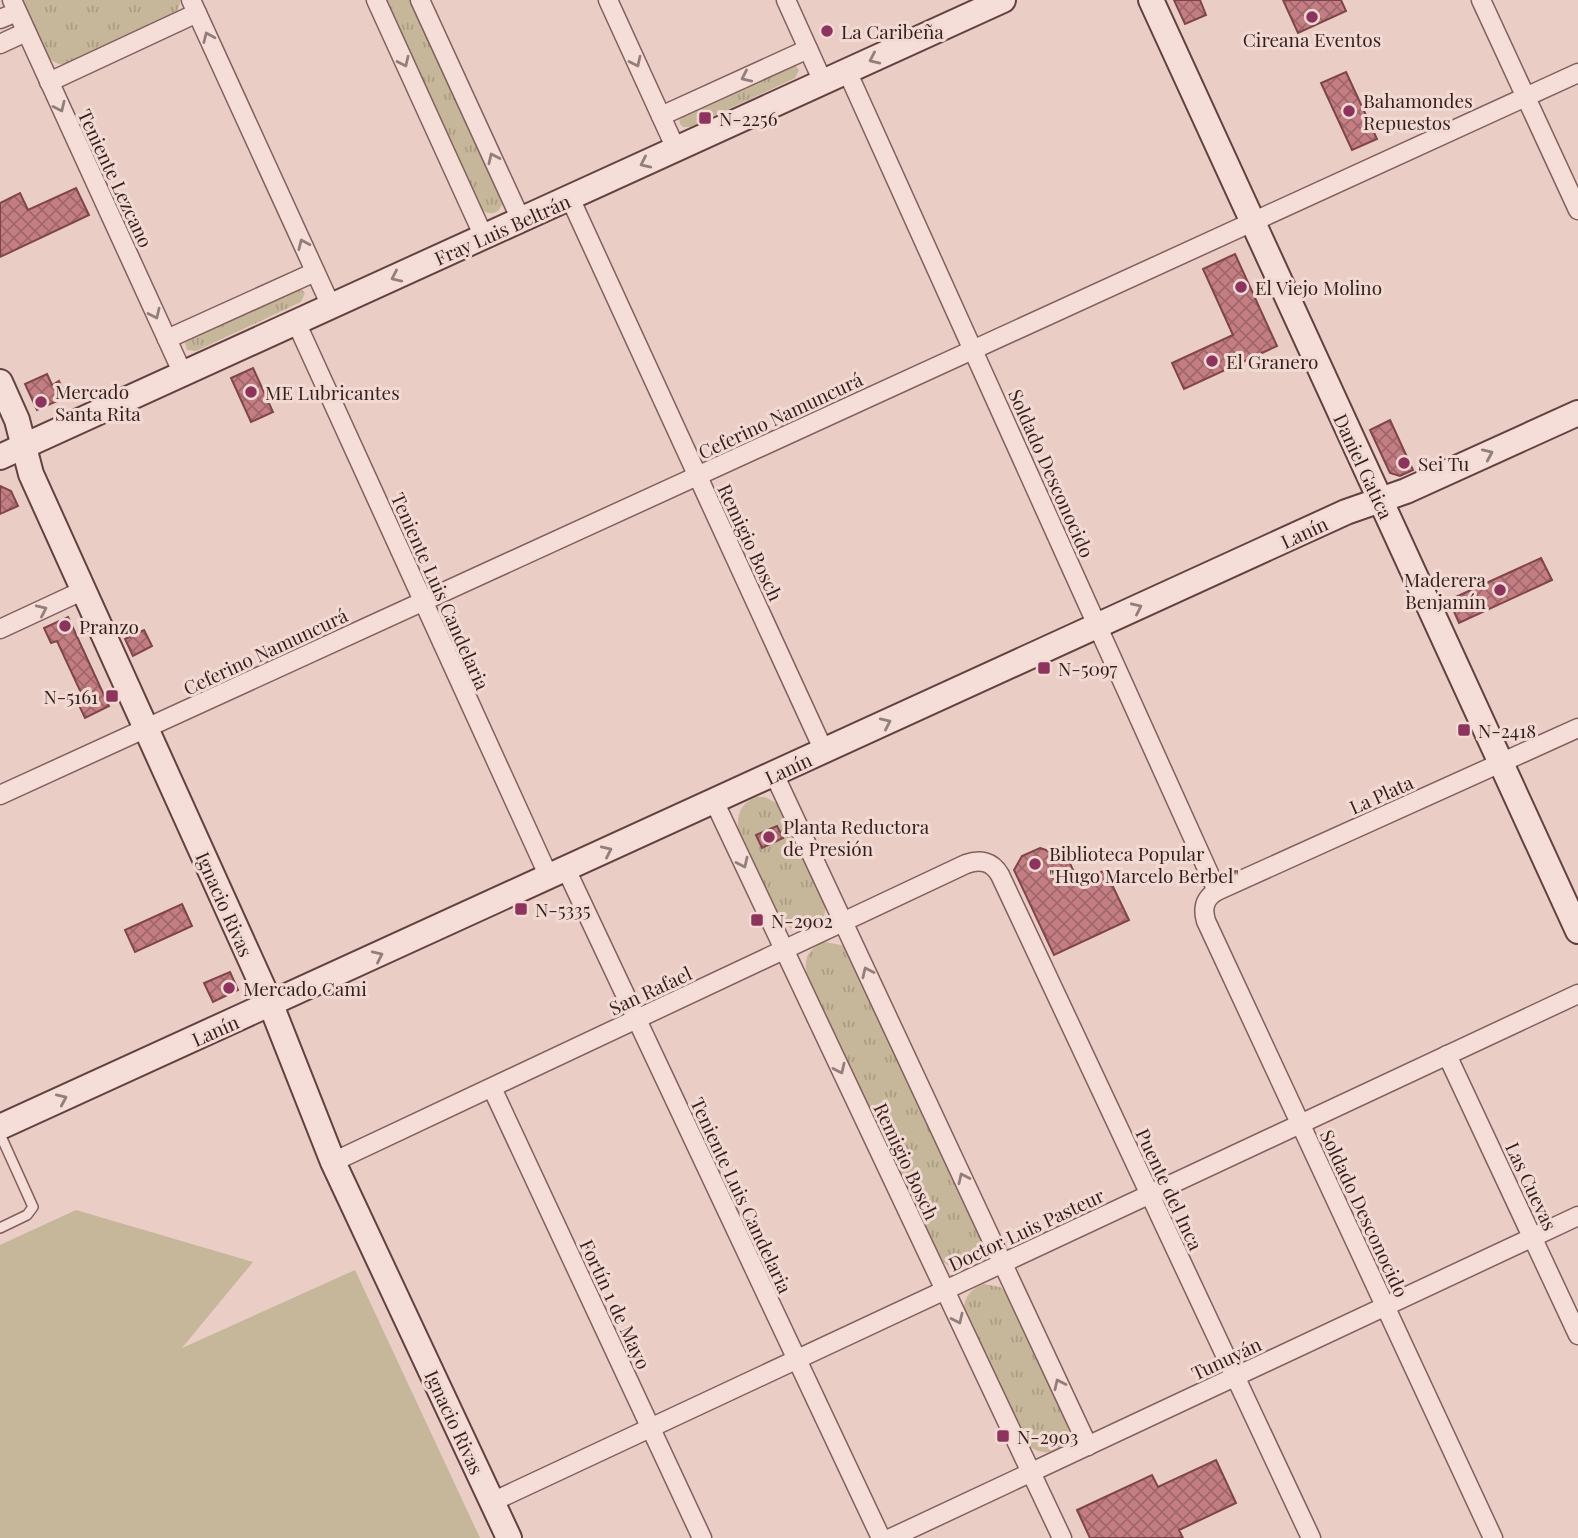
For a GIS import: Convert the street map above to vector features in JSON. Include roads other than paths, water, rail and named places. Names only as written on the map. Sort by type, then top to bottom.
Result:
[{"type":"main road","name":"Fray Luis Beltrán","points":[[0,457],[847,71],[968,7],[1003,0]]},
{"type":"main road","name":"Daniel Gatica","points":[[1151,0],[1578,931]]},
{"type":"main road","name":"Ignacio Rivas","points":[[0,382],[17,419],[31,474],[271,1005],[333,1162],[509,1538]]},
{"type":"main road","name":"Lanín","points":[[0,1127],[1346,512],[1406,491],[1578,413]]},
{"type":"street","points":[[376,0],[484,237]]},
{"type":"street","points":[[420,0],[521,220]]},
{"type":"street","points":[[608,0],[676,149]]},
{"type":"street","points":[[786,0],[823,82]]},
{"type":"street","points":[[1481,0],[1578,210]]},
{"type":"street","points":[[0,19],[14,6]]},
{"type":"street","name":"Teniente Lezcano","points":[[14,6],[183,373]]},
{"type":"street","points":[[49,82],[194,7],[331,306]]},
{"type":"street","points":[[0,44],[26,32]]},
{"type":"street","points":[[661,116],[808,49]]},
{"type":"street","name":"Soldado Desconocido","points":[[847,71],[1098,626],[1211,897],[1206,921],[1493,1538]]},
{"type":"street","name":"Ceferino Namuncurá","points":[[0,795],[1578,73]]},
{"type":"street","name":"Remigio Bosch","points":[[570,198],[824,751]]},
{"type":"street","points":[[167,339],[315,272]]},
{"type":"street","name":"Teniente Luis Candelaria","points":[[296,322],[423,601],[557,873],[637,1019],[881,1538]]},
{"type":"street","points":[[0,629],[84,590]]},
{"type":"street","name":"La Plata","points":[[1211,897],[1578,728]]},
{"type":"street","points":[[774,774],[1088,1446]]},
{"type":"street","name":"Remigio Bosch","points":[[714,802],[1062,1538]]},
{"type":"street","name":"San Rafael","points":[[333,1162],[966,864],[986,862]]},
{"type":"street","name":"Puente del Inca","points":[[986,862],[1000,875],[1311,1538]]},
{"type":"street","name":"Doctor Luis Pasteur","points":[[492,1502],[1578,994]]},
{"type":"street","name":"Las Cuevas","points":[[1447,1055],[1578,1335]]},
{"type":"street","name":"Fortín 1 de Mayo","points":[[492,1088],[702,1538]]},
{"type":"street","name":"Tunuyán","points":[[891,1538],[1578,1216]]},
{"type":"lane","points":[[0,1134],[33,1207],[27,1215],[0,1228]]},
{"type":"place","name":"Cireana Eventos","points":[[1312,17]]},
{"type":"place","name":"La Caribeña","points":[[827,31]]},
{"type":"place","name":"Bahamondes Repuestos","points":[[1349,111]]},
{"type":"place","name":"N-2256","points":[[705,118]]},
{"type":"place","name":"El Viejo Molino","points":[[1241,287]]},
{"type":"place","name":"El Granero","points":[[1212,361]]},
{"type":"place","name":"ME Lubricantes","points":[[251,392]]},
{"type":"place","name":"Mercado Santa Rita","points":[[41,402]]},
{"type":"place","name":"Sei Tu","points":[[1404,463]]},
{"type":"place","name":"Maderera Benjamín","points":[[1500,590]]},
{"type":"place","name":"Pranzo","points":[[65,626]]},
{"type":"place","name":"N-5097","points":[[1044,668]]},
{"type":"place","name":"N-5161","points":[[112,696]]},
{"type":"place","name":"N-2418","points":[[1464,730]]},
{"type":"place","name":"Planta Reductora de Presión","points":[[769,837]]},
{"type":"place","name":"Biblioteca Popular \"Hugo Marcelo Berbel\"","points":[[1035,864]]},
{"type":"place","name":"N-5335","points":[[521,909]]},
{"type":"place","name":"N-2902","points":[[757,920]]},
{"type":"place","name":"Mercado Cami","points":[[229,988]]},
{"type":"place","name":"N-2903","points":[[1003,1436]]}]
